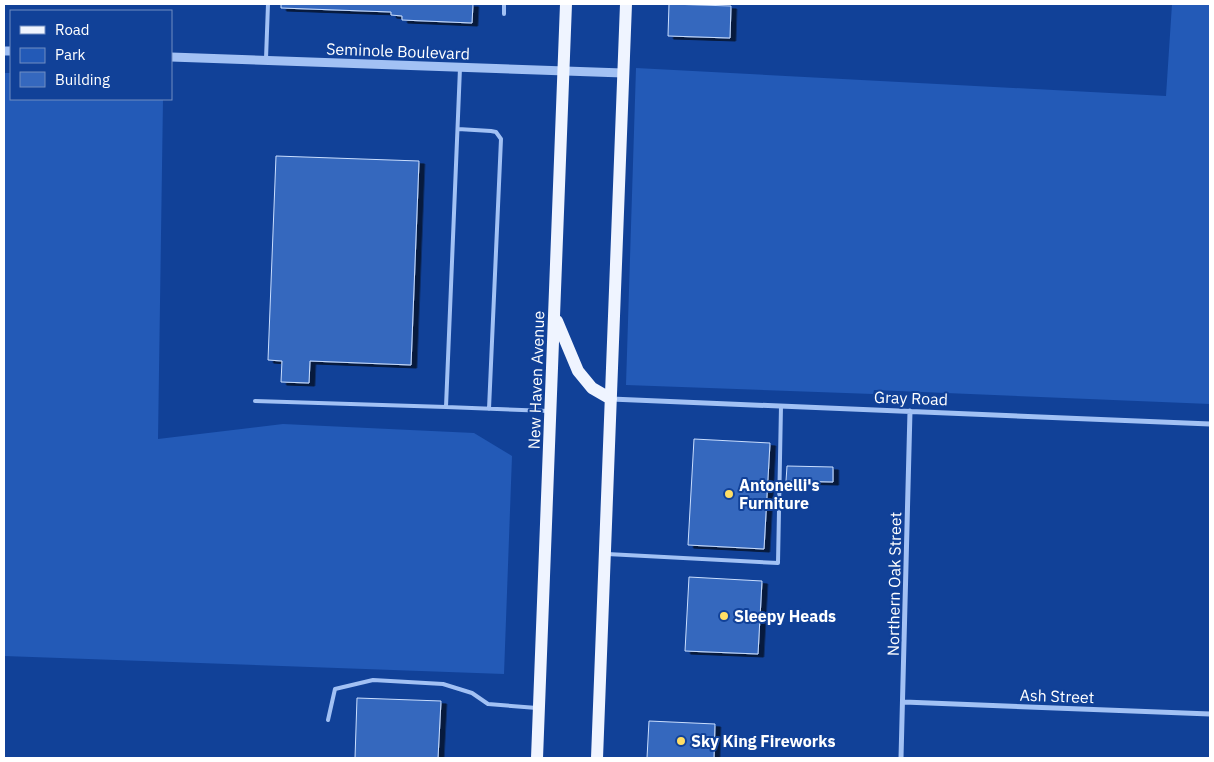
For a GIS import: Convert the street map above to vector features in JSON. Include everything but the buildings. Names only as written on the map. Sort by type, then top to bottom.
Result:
[{"type":"main road","name":"New Haven Avenue","points":[[537,758],[566,4]]},
{"type":"main road","points":[[597,758],[626,4]]},
{"type":"main road","points":[[555,317],[578,371],[592,388],[611,399]]},
{"type":"street","name":"Seminole Boulevard","points":[[172,57],[623,73]]},
{"type":"street","name":"Gray Road","points":[[611,399],[1210,424]]},
{"type":"street","name":"Northern Oak Street","points":[[901,758],[904,702],[910,411]]},
{"type":"street","name":"Ash Street","points":[[904,702],[1210,714]]},
{"type":"lane","points":[[266,60],[268,4]]},
{"type":"lane","points":[[504,4],[504,14]]},
{"type":"lane","points":[[446,407],[460,68]]},
{"type":"lane","points":[[458,129],[496,132],[501,139],[488,409]]},
{"type":"lane","points":[[255,401],[551,411]]},
{"type":"lane","points":[[605,554],[778,563],[781,406]]},
{"type":"lane","points":[[328,720],[336,689],[373,680],[444,684],[472,693],[488,704],[539,709]]},
{"type":"green space","points":[[1172,4],[1210,4],[1210,404],[874,390],[873,394],[626,385],[636,68],[1166,96]]},
{"type":"green space","points":[[4,73],[10,73],[10,100],[163,100],[158,439],[283,424],[474,433],[512,456],[504,674],[4,656]]},
{"type":"place","name":"Antonelli's Furniture","points":[[729,494]]},
{"type":"place","name":"Sleepy Heads","points":[[724,616]]},
{"type":"place","name":"Sky King Fireworks","points":[[681,741]]}]
